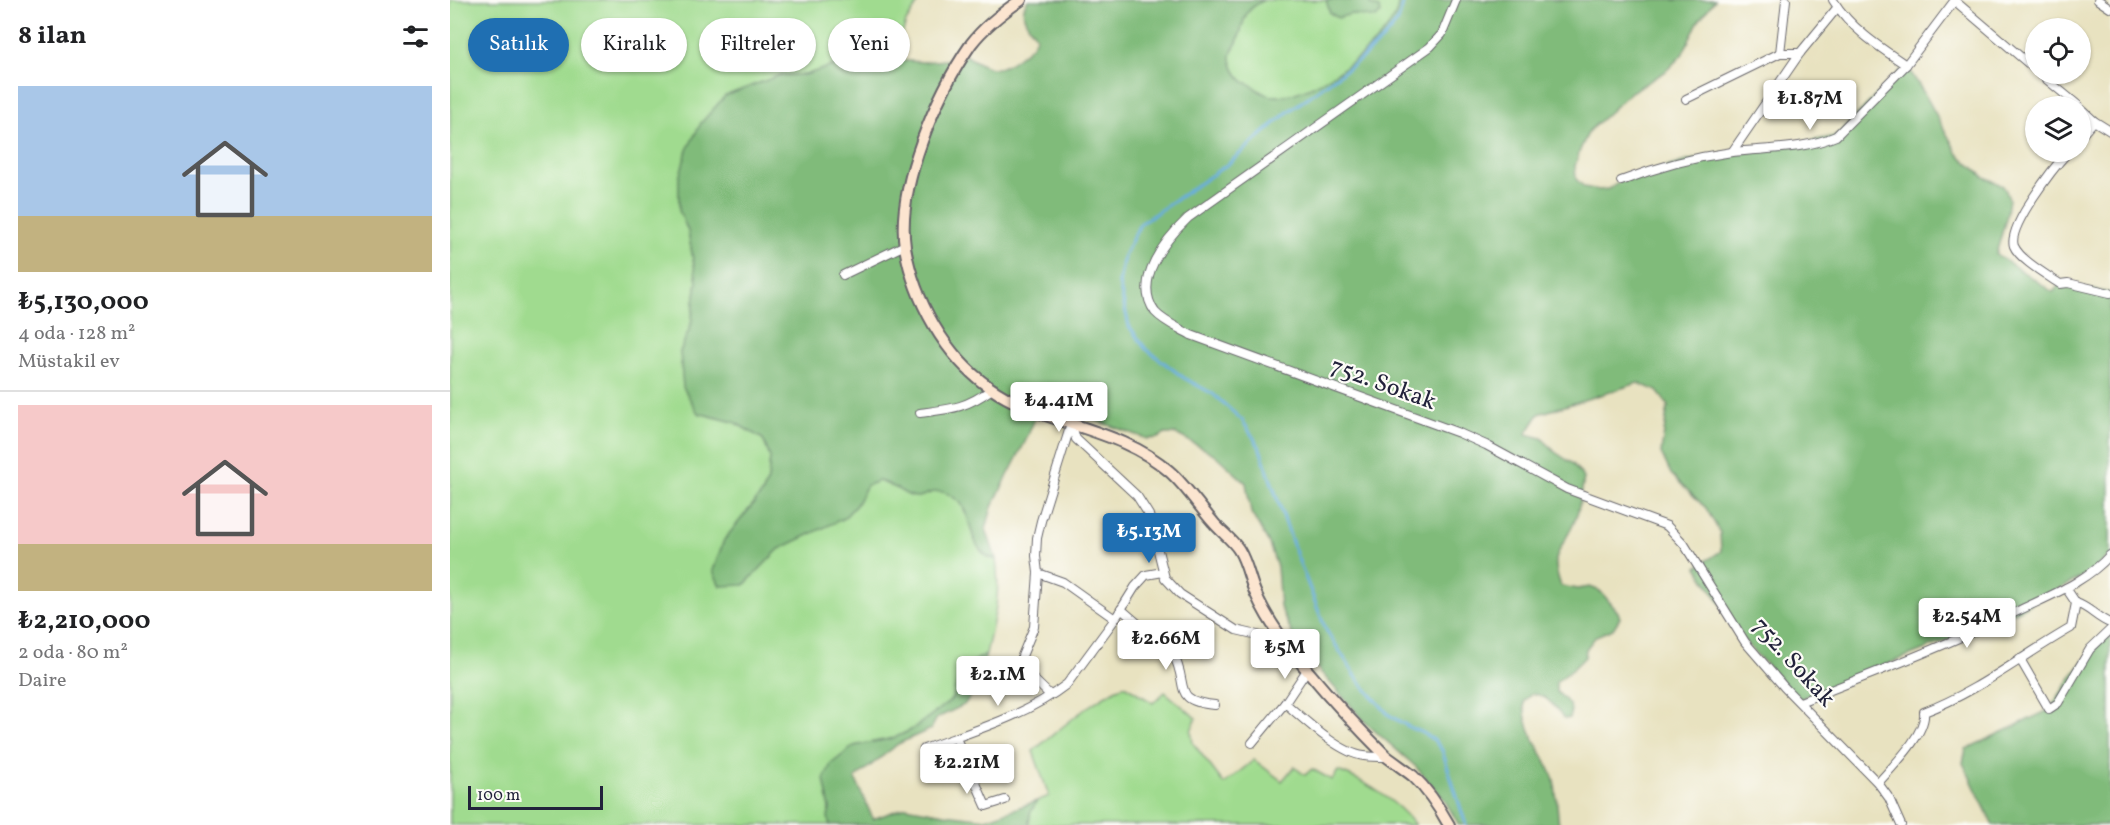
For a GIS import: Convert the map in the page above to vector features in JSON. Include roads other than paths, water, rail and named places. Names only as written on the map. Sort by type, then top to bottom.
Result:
[{"type":"street","points":[[1020,0],[972,43],[934,109],[912,174],[905,219],[905,245],[912,279],[929,317],[957,358],[992,389],[1017,402],[1129,444],[1169,471],[1193,495],[1205,513],[1239,551],[1255,593],[1281,636],[1307,670],[1388,757],[1427,791],[1449,825]]},
{"type":"street","name":"752. Sokak","points":[[1456,0],[1442,34],[1430,47],[1177,228],[1165,242],[1152,266],[1148,286],[1151,304],[1162,318],[1191,335],[1459,433],[1567,489],[1667,526],[1684,544],[1745,642],[1878,783],[1901,825]]},
{"type":"street","points":[[1780,53],[1786,0]]},
{"type":"street","points":[[1621,181],[1678,163],[1732,152],[1804,146],[1836,136],[1906,65],[1955,0],[2025,60]]},
{"type":"street","points":[[2098,0],[2109,5]]},
{"type":"street","points":[[1732,152],[1835,4],[1875,44],[1906,65]]},
{"type":"street","points":[[1686,99],[1780,53],[1800,53]]},
{"type":"street","points":[[2052,84],[2067,96]]},
{"type":"street","points":[[2091,117],[2108,131]]},
{"type":"street","points":[[2091,123],[2094,120]]},
{"type":"street","points":[[2059,162],[2048,175],[2014,234],[2014,245],[2023,257],[2064,283],[2110,293]]},
{"type":"street","points":[[843,275],[905,245]]},
{"type":"street","points":[[920,413],[961,407],[974,402],[992,389]]},
{"type":"street","points":[[1071,423],[1076,439],[1137,496],[1149,515],[1163,572],[1179,594],[1236,630],[1266,637],[1281,636]]},
{"type":"street","points":[[1050,695],[1023,669],[1021,663],[1034,627],[1038,573],[1036,556],[1041,521],[1071,423]]},
{"type":"street","points":[[1800,702],[1928,652],[2066,588],[2090,573],[2110,555]]},
{"type":"street","points":[[924,749],[1031,708],[1067,684],[1115,619],[1135,587],[1146,575],[1163,572]]},
{"type":"street","points":[[1038,573],[1064,582],[1115,619]]},
{"type":"street","points":[[2066,588],[2076,603],[2085,606],[2101,620],[2110,623]]},
{"type":"street","points":[[1878,783],[1924,726],[1924,712],[1982,685],[2071,628],[2076,603]]},
{"type":"street","points":[[1121,609],[1173,654],[1177,661],[1185,696],[1198,704],[1215,705]]},
{"type":"street","points":[[2020,659],[2049,710],[2058,703],[2090,649],[2110,630]]},
{"type":"street","points":[[1252,743],[1286,703],[1307,670]]},
{"type":"street","points":[[1286,703],[1326,737],[1341,746],[1362,756],[1388,757]]},
{"type":"street","points":[[956,738],[986,806],[1005,800]]},
{"type":"waterway","points":[[1404,0],[1398,21],[1383,39],[1358,61],[1289,111],[1228,164],[1140,224],[1124,256],[1119,283],[1129,326],[1145,348],[1184,378],[1213,394],[1242,420],[1259,446],[1297,556],[1326,630],[1359,681],[1389,715],[1434,740],[1442,750],[1466,825]]}]
